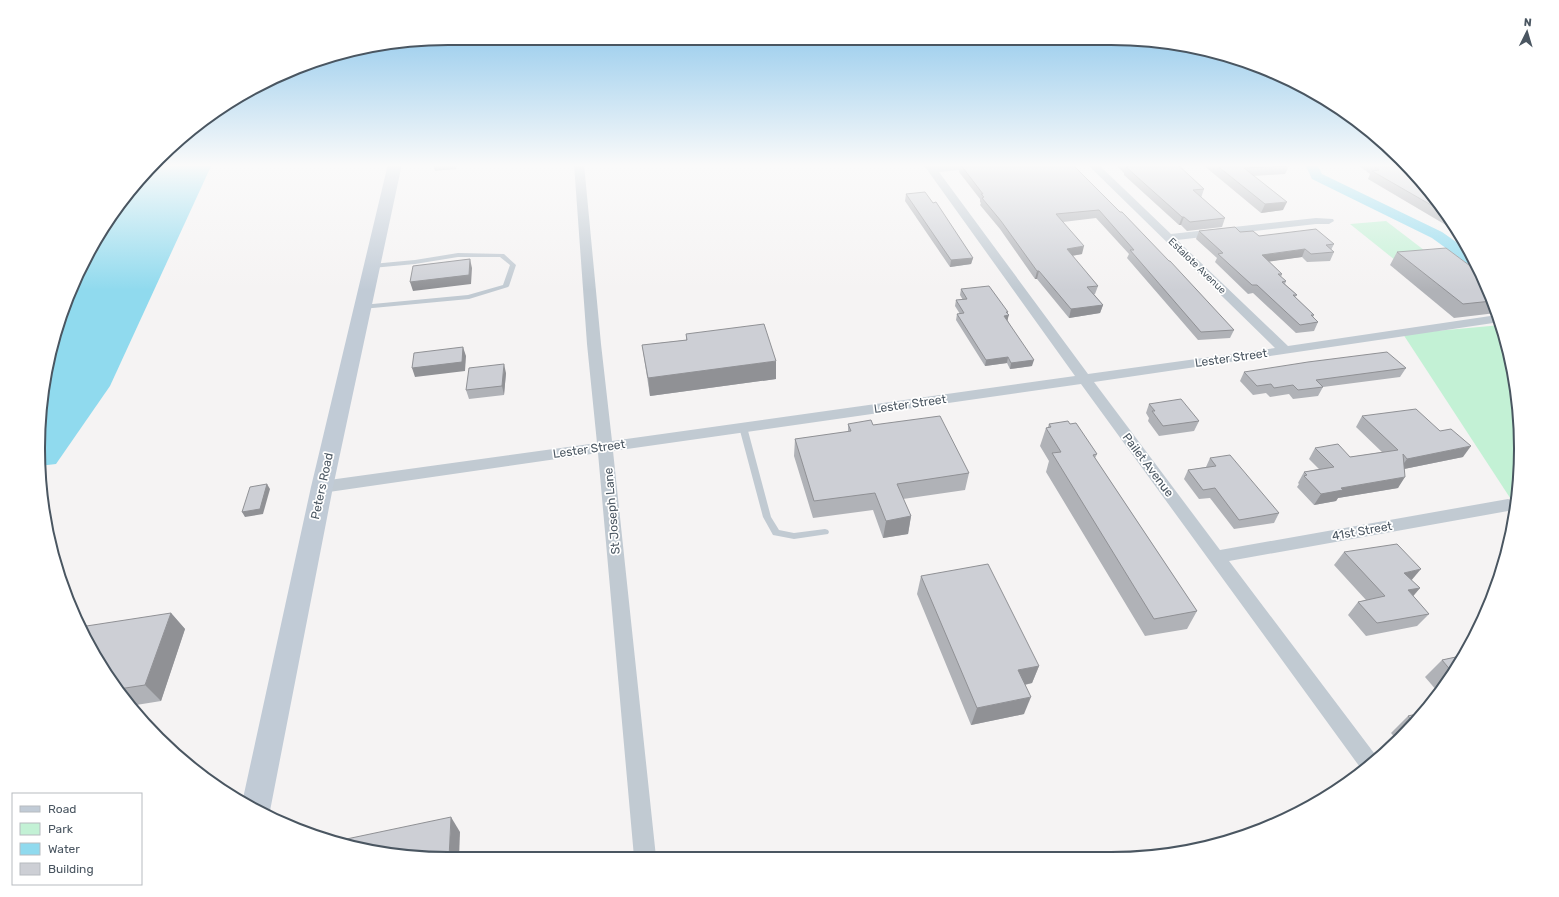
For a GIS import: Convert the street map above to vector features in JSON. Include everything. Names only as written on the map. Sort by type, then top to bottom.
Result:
[{"type":"main road","name":"Peters Road","points":[[257,803],[322,487],[385,206]]},
{"type":"street","name":"St Joseph Lane","points":[[582,206],[594,344],[606,447],[645,852]]},
{"type":"street","name":"Pailet Avenue","points":[[958,206],[1084,379],[1367,760]]},
{"type":"street","name":"Estalote Avenue","points":[[1135,206],[1285,351]]},
{"type":"street","points":[[1168,238],[1316,221],[1329,221]]},
{"type":"street","name":"Lester Street","points":[[322,487],[1285,351],[1493,320]]},
{"type":"street","name":"41st Street","points":[[1217,557],[1508,505]]},
{"type":"lane","points":[[362,307],[469,297],[506,286],[513,265],[502,255],[458,255],[415,262],[372,266]]},
{"type":"lane","points":[[743,428],[767,517],[776,533],[794,536],[825,532]]},
{"type":"green space","points":[[1386,221],[1437,260],[1400,264],[1350,224]]},
{"type":"green space","points":[[1495,326],[1511,396],[1514,448],[1511,500],[1403,334]]},
{"type":"water","points":[[126,206],[193,206],[110,386],[56,464],[46,465],[45,448],[48,396],[53,370],[66,319],[87,270],[99,247]]},
{"type":"building","points":[[914,206],[939,206],[973,258],[951,260]]},
{"type":"building","points":[[988,206],[1114,206],[1120,212],[1122,212],[1170,261],[1234,330],[1201,332],[1130,250],[1134,250],[1099,210],[1056,214],[1084,246],[1067,249],[1098,286],[1087,287],[1103,305],[1071,309],[1039,271],[1037,271]]},
{"type":"building","points":[[1170,206],[1211,206],[1225,218],[1190,222]]},
{"type":"building","points":[[1235,227],[1240,232],[1253,231],[1259,236],[1316,229],[1334,244],[1326,245],[1334,252],[1311,254],[1305,249],[1262,255],[1282,274],[1278,274],[1286,281],[1282,282],[1297,295],[1293,295],[1314,315],[1311,315],[1318,322],[1300,325],[1257,285],[1252,285],[1218,254],[1223,253],[1199,231]]},
{"type":"building","points":[[1446,248],[1470,266],[1486,302],[1463,304],[1397,252]]},
{"type":"building","points":[[470,259],[469,275],[410,282],[413,266]]},
{"type":"building","points":[[989,286],[1008,312],[1006,312],[1009,315],[1004,316],[1034,360],[1011,363],[1008,357],[986,360],[957,314],[964,313],[956,300],[967,299],[961,289]]},
{"type":"building","points":[[764,324],[776,361],[648,378],[642,345],[687,340],[686,334]]},
{"type":"building","points":[[463,347],[462,362],[412,368],[414,353]]},
{"type":"building","points":[[1387,352],[1406,368],[1316,380],[1323,387],[1298,390],[1293,385],[1274,388],[1271,384],[1257,386],[1244,372],[1308,362]]},
{"type":"building","points":[[504,364],[502,386],[466,390],[469,368]]},
{"type":"building","points":[[1181,399],[1199,421],[1163,426],[1152,411],[1155,411],[1149,404]]},
{"type":"building","points":[[1416,409],[1440,431],[1451,429],[1471,446],[1407,459],[1403,454],[1405,477],[1341,488],[1343,490],[1321,494],[1304,476],[1307,475],[1304,472],[1334,467],[1315,448],[1338,444],[1350,457],[1398,450],[1362,416]]},
{"type":"building","points":[[940,416],[969,473],[897,484],[911,516],[886,521],[875,493],[814,501],[795,439],[851,431],[848,424],[871,420],[873,425]]},
{"type":"building","points":[[1068,421],[1070,424],[1076,423],[1097,454],[1093,455],[1197,611],[1154,619],[1052,453],[1061,452],[1046,428],[1051,427],[1049,424]]},
{"type":"building","points":[[1230,455],[1279,513],[1239,520],[1215,488],[1203,490],[1188,470],[1216,466],[1210,458]]},
{"type":"building","points":[[267,484],[260,509],[242,512],[250,487]]},
{"type":"building","points":[[1397,544],[1421,569],[1404,573],[1420,588],[1408,590],[1429,614],[1377,623],[1358,602],[1385,596],[1344,552]]},
{"type":"building","points":[[988,564],[1039,666],[1018,670],[1031,697],[977,708],[921,576]]},
{"type":"building","points":[[171,613],[145,685],[124,688],[99,650],[87,626]]},
{"type":"building","points":[[1456,657],[1449,668],[1442,660]]},
{"type":"building","points":[[1414,715],[1410,719],[1408,716]]},
{"type":"building","points":[[451,817],[449,852],[396,849],[347,839]]},
{"type":"waterway","points":[[1378,206],[1437,235],[1464,255]]}]
